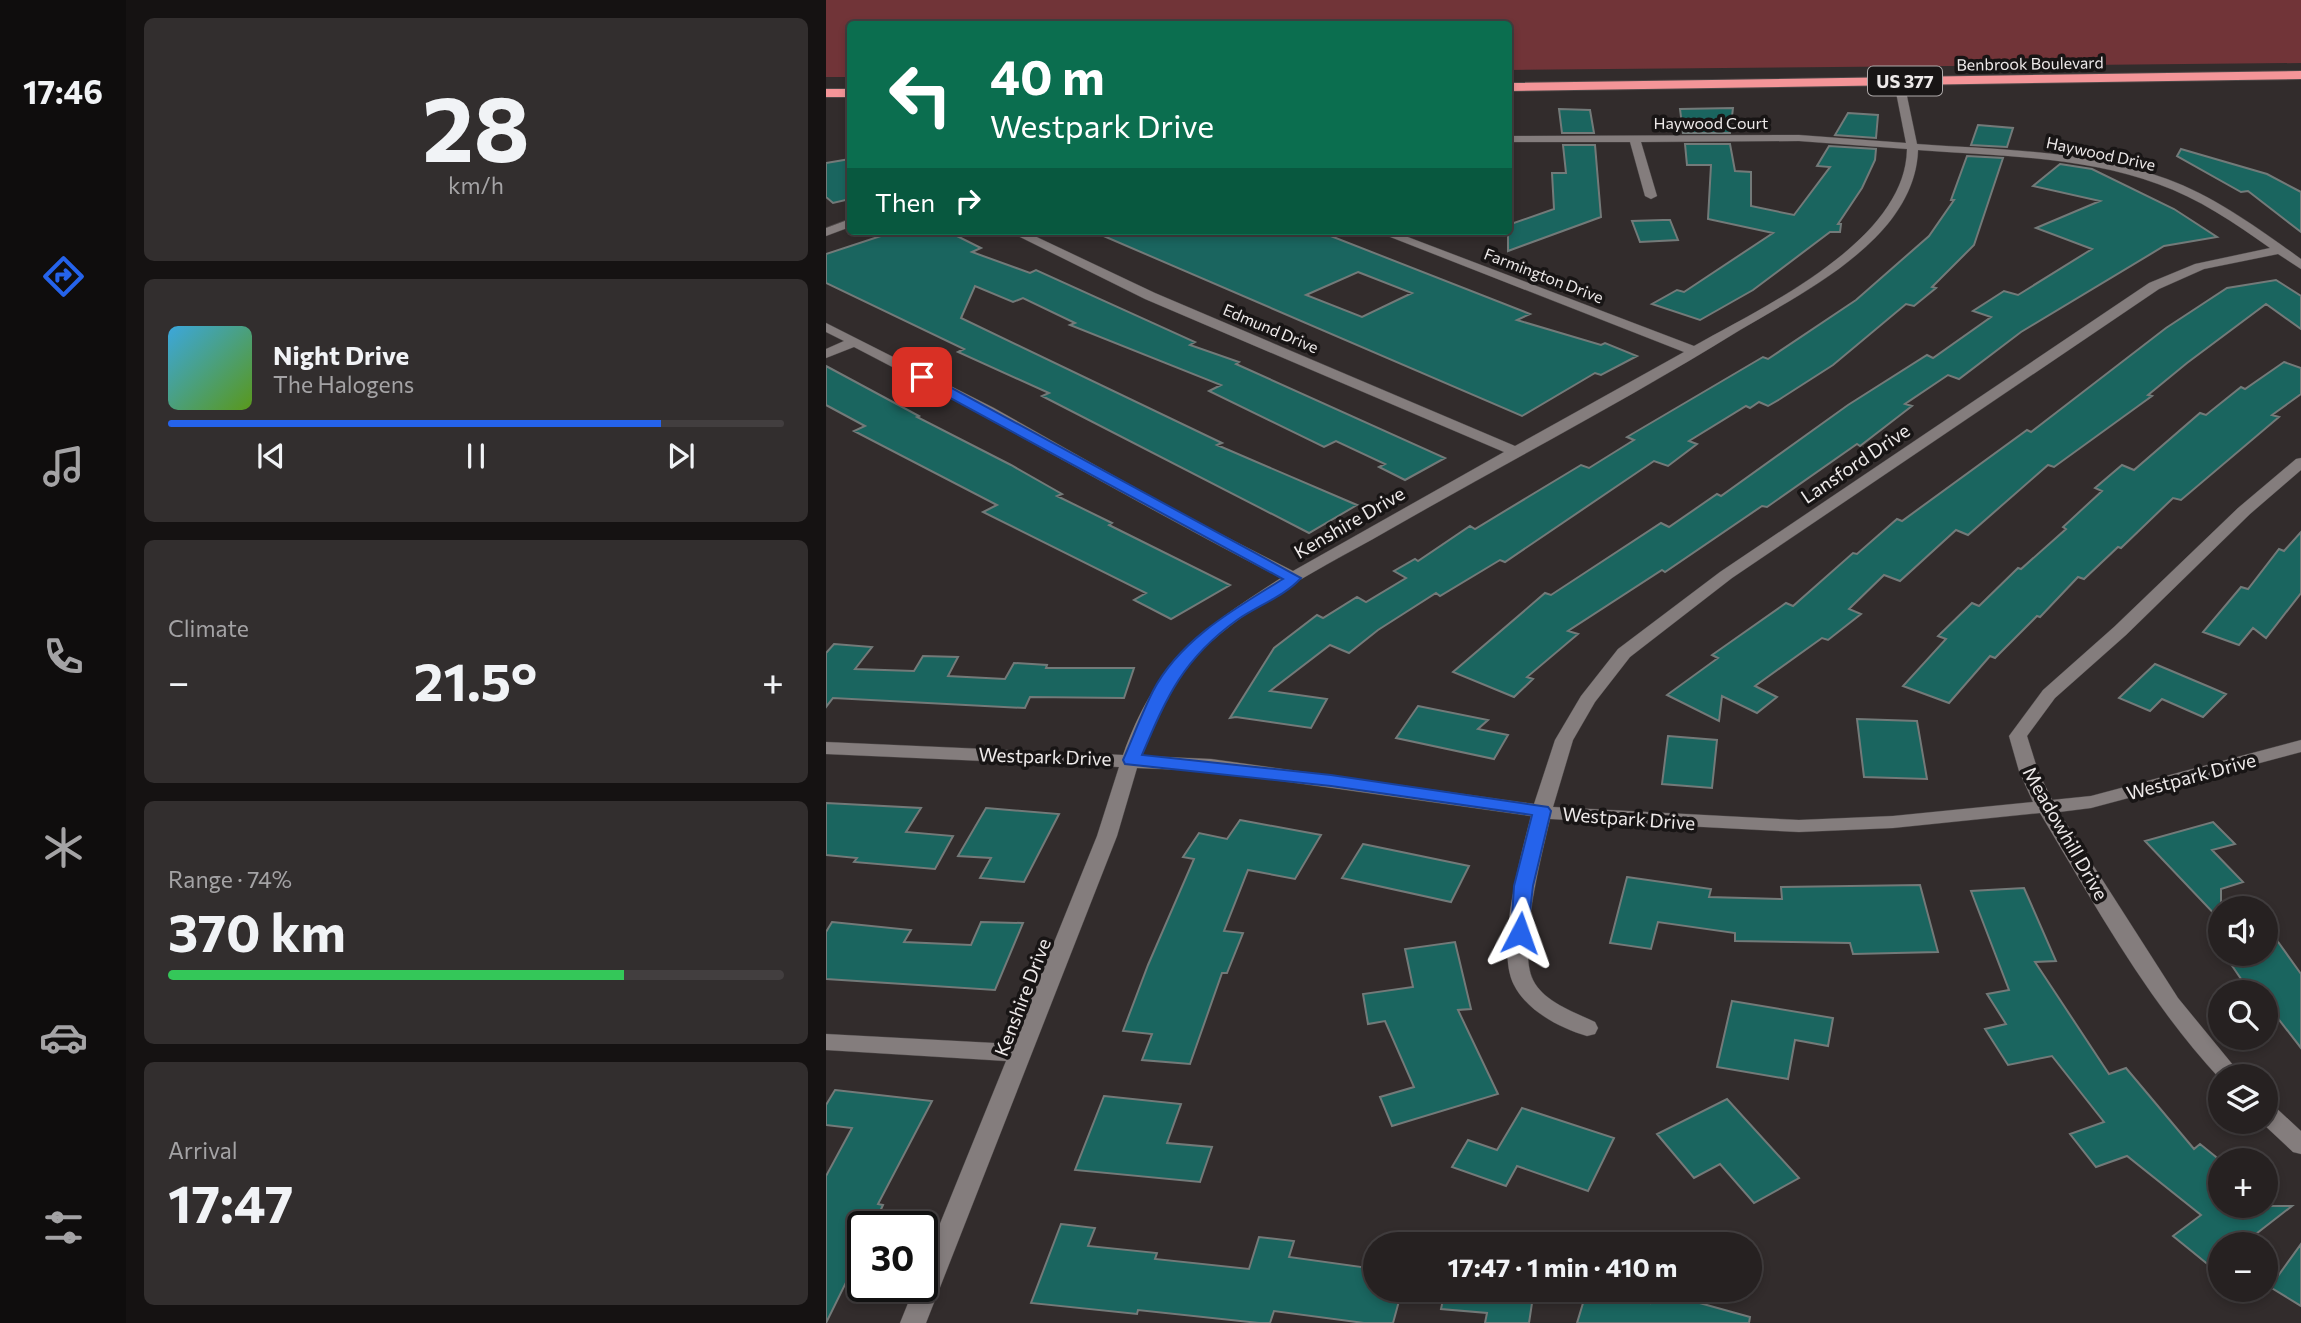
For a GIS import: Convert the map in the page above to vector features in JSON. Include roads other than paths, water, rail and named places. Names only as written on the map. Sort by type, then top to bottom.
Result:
[{"type":"highway","name":"Benbrook Boulevard","points":[[1512,87],[2301,75]]},
{"type":"highway","points":[[826,93],[847,93]]},
{"type":"street","name":"Kenshire Drive","points":[[913,1323],[1107,836],[1131,760],[1162,689],[1183,660],[1231,618],[1293,578],[1696,352],[1802,288],[1867,238],[1902,197],[1907,184],[1913,146],[1910,119],[1899,82]]},
{"type":"street","points":[[1634,138],[1651,196]]},
{"type":"street","name":"Haywood Court","points":[[1512,139],[1799,138],[1913,146]]},
{"type":"street","name":"Haywood Drive","points":[[1913,146],[2038,156],[2163,182],[2218,209],[2301,265]]},
{"type":"street","points":[[826,232],[847,224]]},
{"type":"street","name":"Edmund Drive","points":[[1022,235],[1150,296],[1516,452]]},
{"type":"street","name":"Farmington Drive","points":[[1391,235],[1696,352]]},
{"type":"street","name":"Lansford Drive","points":[[1587,1028],[1549,1010],[1524,983],[1518,956],[1524,886],[1542,811],[1564,740],[1587,699],[1624,653],[1656,626],[1881,469],[2154,286],[2175,274],[2225,258],[2280,250]]},
{"type":"street","points":[[826,327],[989,411],[1179,519],[1293,578]]},
{"type":"street","points":[[826,354],[854,342]]},
{"type":"street","name":"Meadowhill Drive","points":[[2218,1064],[2160,989],[2047,807],[2020,751],[2018,736],[2049,694],[2120,631],[2244,511],[2301,462]]},
{"type":"street","name":"Westpark Drive","points":[[826,748],[1131,760],[1303,777],[1542,811],[1683,822],[1800,826],[1893,822],[2091,802],[2177,782],[2301,746]]},
{"type":"street","points":[[826,1042],[1022,1053]]},
{"type":"street","points":[[2278,1123],[2301,1145]]}]
